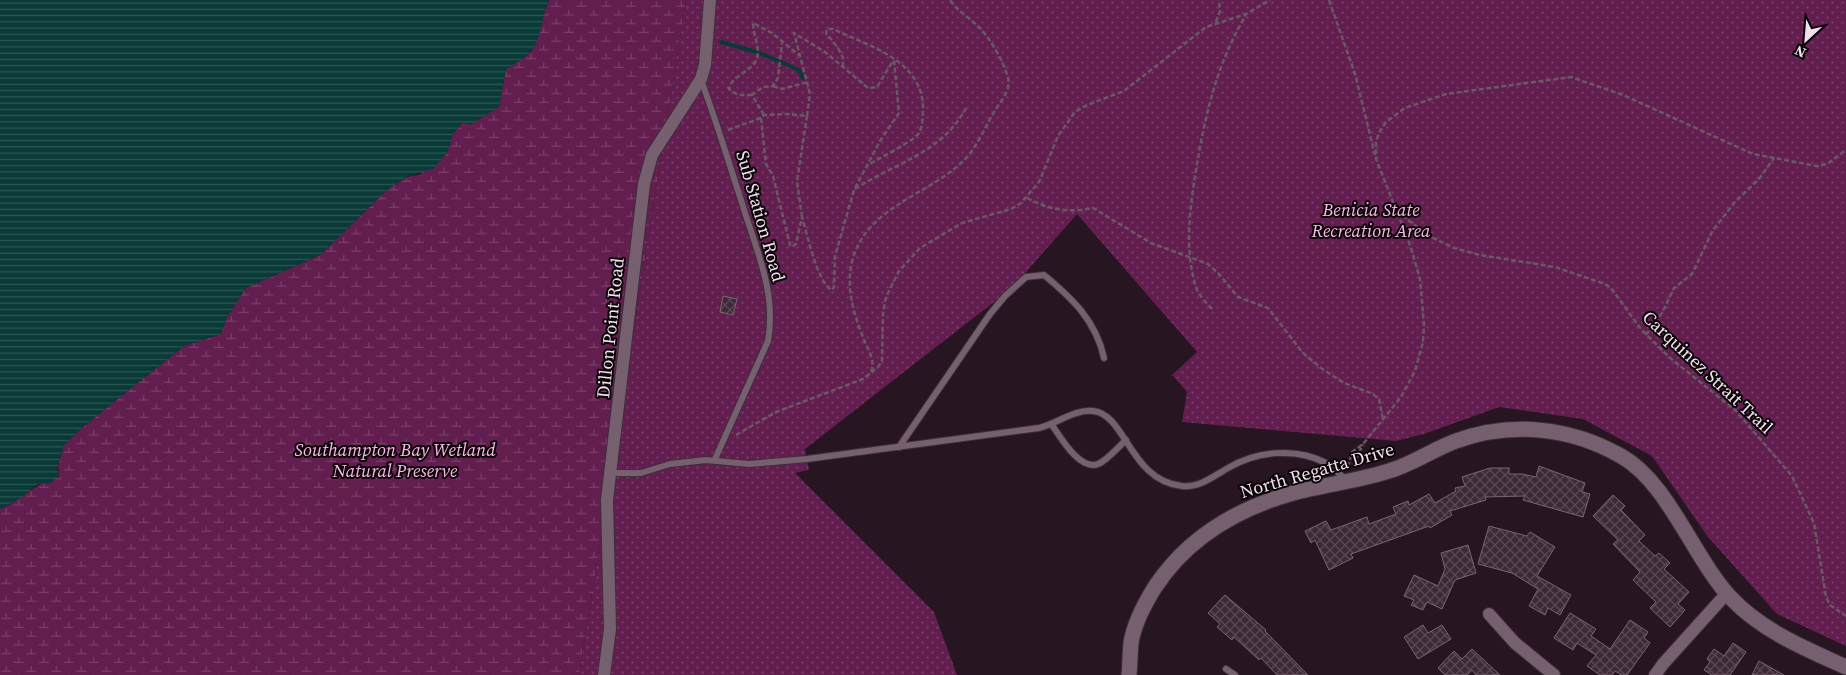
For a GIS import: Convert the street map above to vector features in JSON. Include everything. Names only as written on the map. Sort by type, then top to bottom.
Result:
[{"type":"street","name":"Dillon Point Road","points":[[604,675],[610,629],[606,528],[644,184],[652,156],[701,79],[705,65],[710,0]]},
{"type":"street","name":"North Regatta Drive","points":[[1130,675],[1132,640],[1145,604],[1165,572],[1190,544],[1222,521],[1257,504],[1295,492],[1393,470],[1456,441],[1492,431],[1529,428],[1579,437],[1623,457],[1654,486],[1702,560],[1727,593],[1757,619],[1787,640],[1846,667]]},
{"type":"street","points":[[1655,675],[1727,593]]},
{"type":"street","points":[[1489,614],[1515,643],[1554,675]]},
{"type":"lane","name":"Sub Station Road","points":[[701,79],[721,132],[765,272],[771,326],[768,341],[715,459]]},
{"type":"lane","points":[[899,447],[990,314],[1004,296],[1026,277],[1044,275],[1085,314],[1099,337],[1104,358]]},
{"type":"lane","points":[[611,473],[641,473],[670,464],[715,459],[749,464],[899,447],[1052,426],[1074,414],[1094,410],[1107,418],[1126,440],[1147,472],[1164,482],[1184,486],[1202,483],[1230,466],[1251,458],[1288,452],[1312,457],[1328,464],[1347,481]]},
{"type":"lane","points":[[1052,426],[1081,462],[1090,465],[1099,464],[1126,440]]},
{"type":"lane","points":[[1226,669],[1234,675]]},
{"type":"path","points":[[870,374],[873,362],[853,310],[849,290],[851,264],[860,242],[879,218],[889,210],[931,186],[962,163],[971,152],[1008,89],[1006,73],[984,35],[950,0]]},
{"type":"path","points":[[1216,22],[1220,10],[1219,0]]},
{"type":"path","points":[[724,442],[776,412],[858,381],[870,374],[882,361],[884,348],[883,314],[886,296],[899,271],[920,248],[947,231],[969,221],[1011,208],[1026,198],[1039,182],[1058,136],[1075,112],[1124,90],[1182,43],[1216,22],[1246,14],[1270,0]]},
{"type":"path","points":[[1330,0],[1355,74],[1376,159],[1410,245],[1420,279],[1424,324],[1420,356],[1415,371],[1401,397],[1363,444],[1352,452],[1348,463],[1347,481]]},
{"type":"path","points":[[1333,7],[1334,0]]},
{"type":"path","points":[[1212,309],[1196,289],[1191,256],[1190,212],[1202,133],[1224,56],[1246,14]]},
{"type":"path","points":[[802,57],[772,33],[753,23],[758,56],[754,64],[729,86],[729,89],[738,94],[752,95],[763,87],[772,86],[782,89],[808,82]]},
{"type":"path","points":[[843,66],[843,58],[826,33],[827,29],[833,29],[869,44],[910,72],[920,88],[922,124],[919,133],[909,142],[866,166]]},
{"type":"path","points":[[794,32],[843,66],[863,86],[873,88],[882,81],[894,60],[899,113],[866,166],[854,190],[835,256],[834,287],[832,290],[823,279],[815,261],[802,217],[796,181],[810,94],[794,32]]},
{"type":"path","points":[[772,86],[778,78],[782,42]]},
{"type":"path","points":[[1376,159],[1376,141],[1386,122],[1412,103],[1446,94],[1561,77],[1572,77],[1623,95],[1753,154],[1816,166],[1827,164],[1846,150]]},
{"type":"path","points":[[752,95],[764,115]]},
{"type":"path","points":[[854,190],[880,173],[910,161],[933,147],[953,128],[966,108]]},
{"type":"path","points":[[721,132],[761,118],[764,115],[807,116]]},
{"type":"path","points":[[761,118],[766,164],[773,176],[792,247],[796,244],[802,217]]},
{"type":"path","points":[[1646,335],[1662,313],[1674,288],[1692,274],[1713,230],[1735,202],[1759,180],[1774,158]]},
{"type":"path","points":[[1026,198],[1056,210],[1074,212],[1093,208],[1167,251],[1191,256],[1208,264],[1238,297],[1268,308],[1303,353],[1321,368],[1344,383],[1373,394],[1379,400],[1383,420]]},
{"type":"path","name":"Carquinez Strait Trail","points":[[1395,210],[1431,237],[1454,248],[1480,255],[1555,267],[1605,284],[1646,335],[1669,357],[1736,411],[1792,476],[1814,523],[1826,597],[1830,605],[1846,616]]},
{"type":"path","points":[[1347,481],[1363,444]]},
{"type":"green space","name":"Southampton Bay Wetland Natural Preserve","points":[[549,0],[686,0],[579,675],[0,675],[0,509],[42,483],[59,477],[58,466],[64,445],[84,426],[184,346],[221,334],[227,317],[246,288],[320,255],[389,188],[410,176],[419,175],[447,153],[453,134],[463,122],[499,107],[506,69],[531,52]]},
{"type":"green space","name":"Benicia State Recreation Area","points":[[686,0],[1846,0],[1846,646],[1777,614],[1708,537],[1652,456],[1583,419],[1499,407],[1424,434],[1396,441],[1182,422],[1187,392],[1172,375],[1197,352],[1077,214],[1012,288],[805,449],[809,470],[795,473],[934,612],[957,675],[579,675]]},
{"type":"shaded area","points":[[0,0],[549,0],[535,45],[529,54],[506,69],[499,107],[470,125],[463,122],[453,134],[447,153],[433,169],[409,176],[389,188],[320,255],[246,288],[227,317],[221,334],[184,346],[84,426],[64,445],[57,468],[59,476],[49,484],[38,484],[21,498],[0,509]]},
{"type":"building","points":[[723,296],[737,299],[733,315],[720,312]]},
{"type":"building","points":[[1539,466],[1585,483],[1582,492],[1590,494],[1583,517],[1523,500],[1525,496],[1485,497],[1486,500],[1450,511],[1452,515],[1430,528],[1429,526],[1351,554],[1353,558],[1329,570],[1315,540],[1311,543],[1305,531],[1326,521],[1331,530],[1367,517],[1369,524],[1396,514],[1393,507],[1408,501],[1409,505],[1429,494],[1435,503],[1456,491],[1455,488],[1465,486],[1462,477],[1490,468],[1509,468],[1509,474],[1536,477]]},
{"type":"building","points":[[1613,495],[1625,506],[1621,510],[1645,535],[1639,541],[1655,556],[1659,553],[1670,563],[1664,569],[1689,592],[1678,604],[1685,610],[1670,627],[1650,608],[1656,602],[1633,580],[1640,572],[1613,544],[1618,540],[1593,516]]},
{"type":"building","points":[[1489,526],[1527,536],[1530,532],[1555,547],[1537,576],[1571,595],[1560,615],[1548,608],[1545,615],[1529,606],[1538,589],[1512,573],[1478,564]]},
{"type":"building","points":[[1468,545],[1476,573],[1455,580],[1442,609],[1427,602],[1423,610],[1411,605],[1414,600],[1404,596],[1414,575],[1438,586],[1445,569],[1441,553]]},
{"type":"building","points":[[1225,595],[1266,630],[1308,675],[1277,675],[1261,658],[1259,660],[1234,637],[1232,640],[1217,627],[1220,624],[1208,613]]},
{"type":"building","points":[[1570,613],[1596,629],[1591,636],[1610,649],[1630,620],[1648,632],[1644,638],[1650,643],[1627,675],[1622,675],[1615,671],[1612,675],[1600,675],[1587,666],[1596,655],[1577,643],[1573,650],[1554,638]]},
{"type":"building","points":[[1423,625],[1428,633],[1442,625],[1451,639],[1418,659],[1404,637]]},
{"type":"building","points":[[1733,643],[1746,652],[1730,675],[1712,675],[1704,670],[1710,662],[1707,659],[1714,649],[1724,656]]},
{"type":"building","points":[[1472,649],[1500,675],[1476,675],[1472,670],[1467,675],[1445,675],[1438,668],[1454,651],[1462,659]]},
{"type":"building","points":[[1759,661],[1784,675],[1752,675]]},
{"type":"waterway","points":[[721,42],[760,53],[799,70],[803,78]]}]
